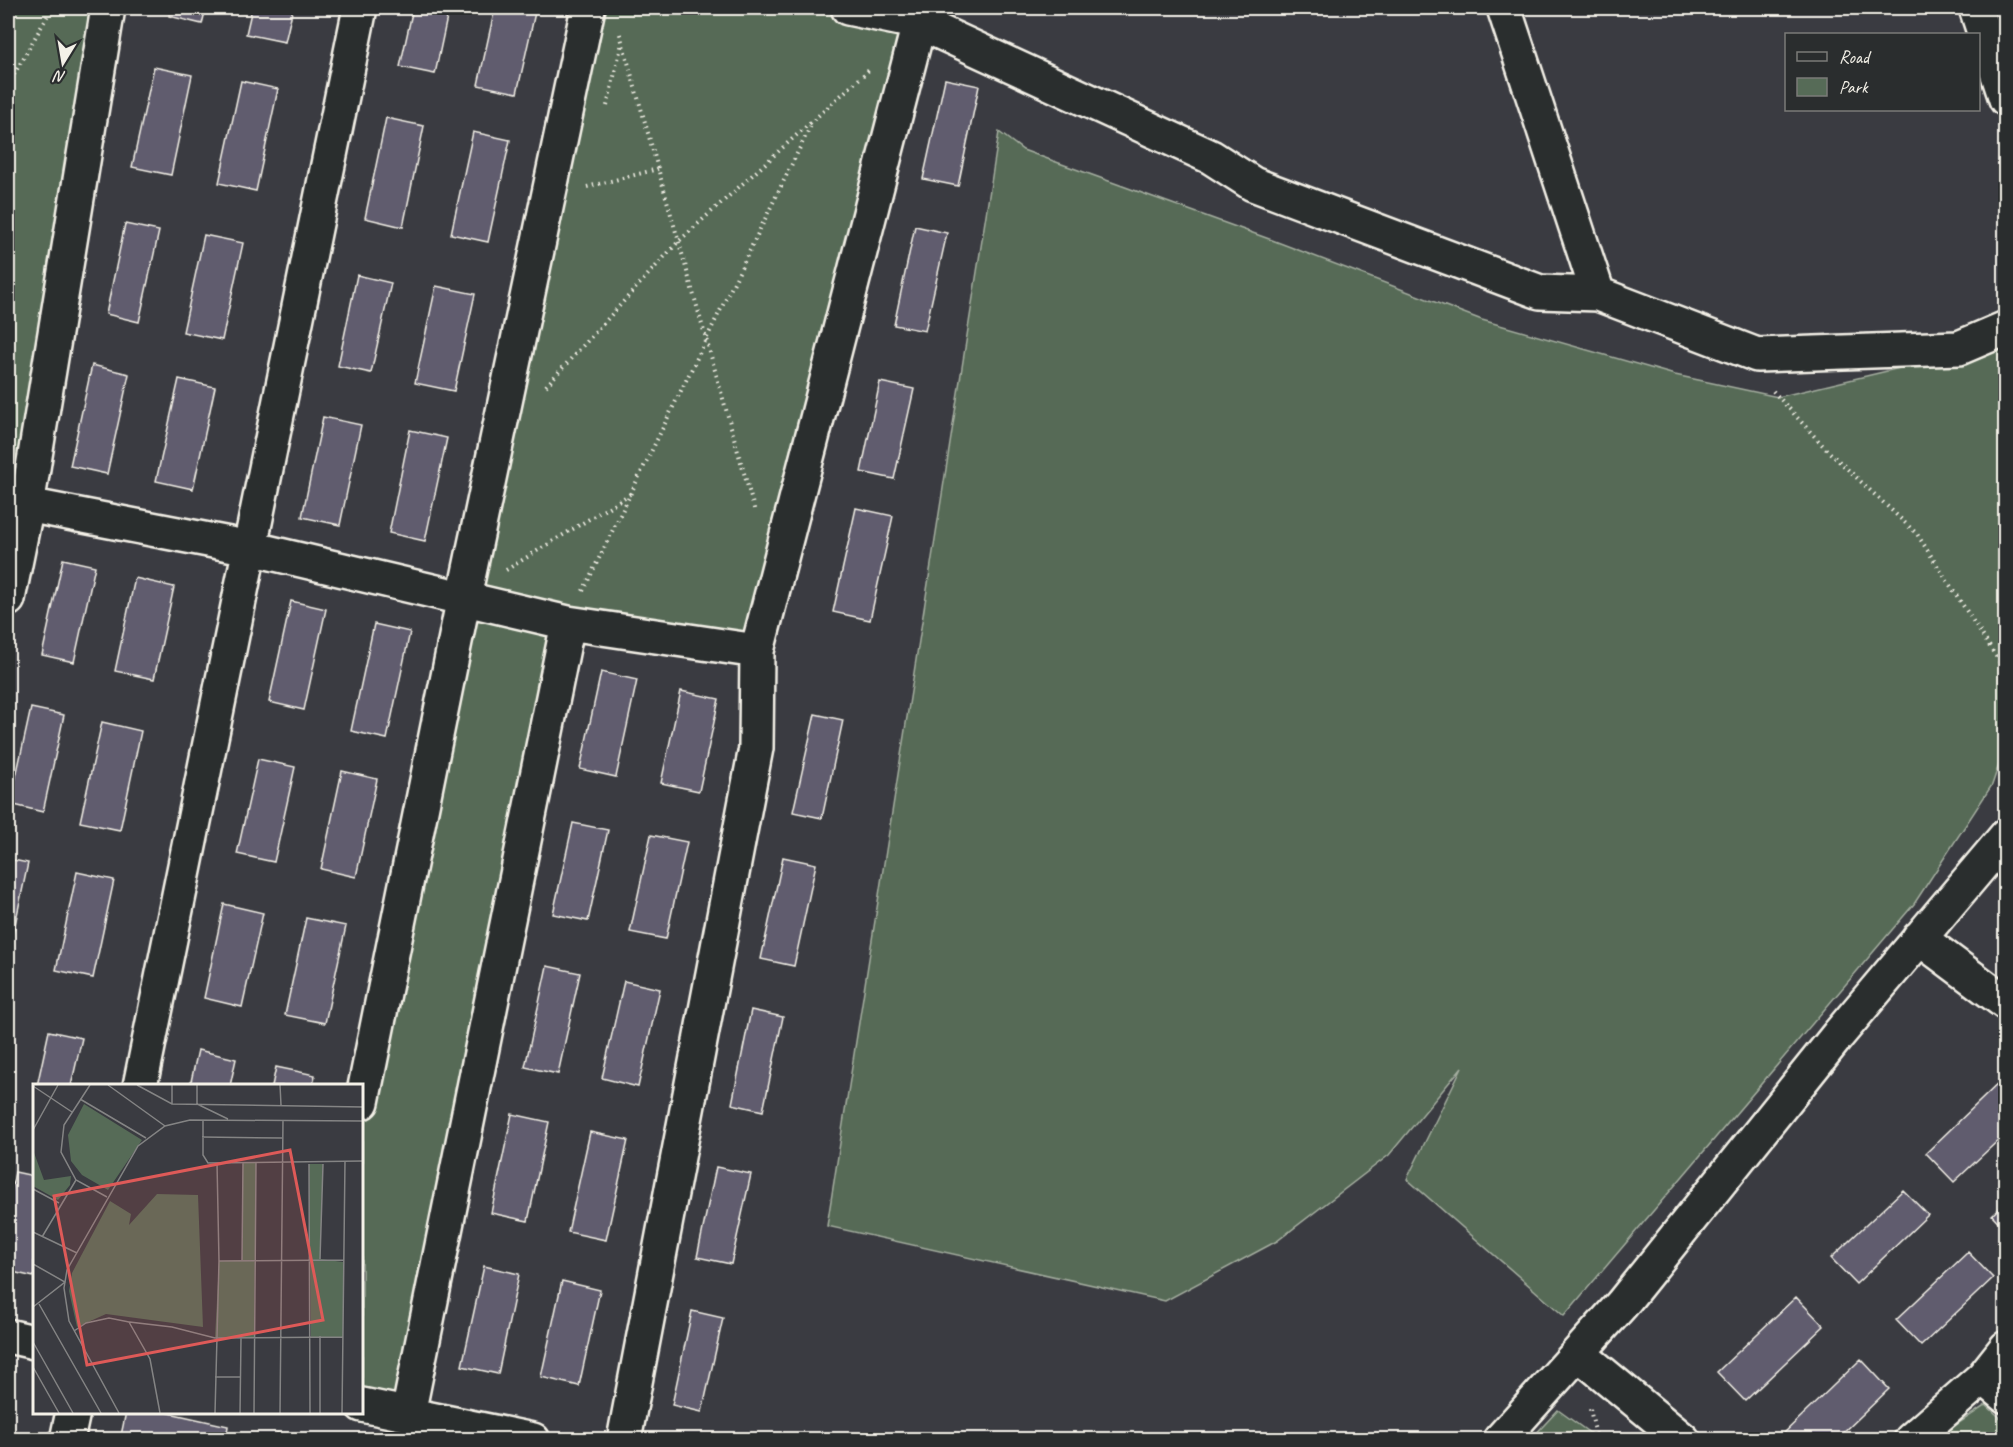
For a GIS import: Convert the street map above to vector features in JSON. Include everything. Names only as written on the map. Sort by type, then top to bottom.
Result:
[{"type":"street","points":[[8,599],[17,504],[108,8]]},
{"type":"street","points":[[140,1084],[360,8]]},
{"type":"street","points":[[363,1097],[464,597],[588,8]]},
{"type":"street","points":[[848,8],[922,16],[1211,157],[1253,184],[1540,292],[1598,294],[1757,355],[1959,348],[2006,328]]},
{"type":"street","points":[[1504,8],[1598,294]]},
{"type":"street","points":[[1976,8],[2006,99]]},
{"type":"street","points":[[624,1440],[756,748],[758,651],[922,16]]},
{"type":"street","points":[[17,504],[250,548],[568,622],[758,651]]},
{"type":"street","points":[[408,1414],[568,622]]},
{"type":"street","points":[[1500,1440],[1622,1304],[1838,1035],[2006,836]]},
{"type":"street","points":[[1919,938],[2006,1003]]},
{"type":"street","points":[[8,1336],[33,1342]]},
{"type":"street","points":[[1911,1440],[1994,1387],[2006,1348]]},
{"type":"street","points":[[1578,1353],[1683,1440]]},
{"type":"street","points":[[363,1405],[533,1440]]},
{"type":"street","points":[[67,1440],[73,1414]]},
{"type":"path","points":[[8,86],[52,8]]},
{"type":"path","points":[[618,25],[756,513]]},
{"type":"path","points":[[539,394],[680,241],[876,64]]},
{"type":"path","points":[[568,622],[813,120]]},
{"type":"path","points":[[548,197],[658,168]]},
{"type":"path","points":[[1772,389],[1827,450],[1917,534],[2006,672]]},
{"type":"path","points":[[464,597],[631,494]]},
{"type":"green space","points":[[8,8],[108,8],[27,505],[8,500]]},
{"type":"green space","points":[[588,8],[844,8],[920,23],[757,651],[568,623],[408,1414],[363,1405],[363,1097]]},
{"type":"green space","points":[[999,132],[1023,150],[1272,240],[1482,320],[1675,375],[1778,397],[2005,343],[2006,744],[1992,785],[1914,904],[1564,1316],[1407,1179],[1462,1067],[1389,1155],[1277,1241],[1165,1301],[827,1226]]},
{"type":"green space","points":[[1986,1405],[2005,1422],[2005,1439],[1933,1440]]},
{"type":"green space","points":[[1558,1410],[1598,1439],[1531,1439]]},
{"type":"building","points":[[171,8],[206,8],[202,24],[169,16]]},
{"type":"building","points":[[252,8],[293,8],[285,42],[246,34]]},
{"type":"building","points":[[413,8],[449,8],[435,74],[400,67]]},
{"type":"building","points":[[495,8],[536,8],[517,93],[478,85]]},
{"type":"building","points":[[154,67],[192,75],[171,175],[132,167]]},
{"type":"building","points":[[945,79],[979,86],[958,186],[923,179]]},
{"type":"building","points":[[241,81],[278,89],[256,191],[219,183]]},
{"type":"building","points":[[386,118],[424,126],[403,227],[365,218]]},
{"type":"building","points":[[473,132],[510,140],[488,242],[451,234]]},
{"type":"building","points":[[125,224],[159,231],[139,322],[106,314]]},
{"type":"building","points":[[915,226],[947,233],[925,331],[894,325]]},
{"type":"building","points":[[204,235],[243,243],[222,340],[183,332]]},
{"type":"building","points":[[357,275],[391,283],[371,373],[338,366]]},
{"type":"building","points":[[436,286],[475,294],[454,391],[415,383]]},
{"type":"building","points":[[92,365],[129,374],[107,474],[70,466]]},
{"type":"building","points":[[179,379],[215,387],[193,489],[156,481]]},
{"type":"building","points":[[880,382],[914,389],[894,479],[861,472]]},
{"type":"building","points":[[323,417],[361,425],[340,525],[302,517]]},
{"type":"building","points":[[410,430],[447,438],[425,541],[389,533]]},
{"type":"building","points":[[856,508],[893,516],[870,620],[833,612]]},
{"type":"building","points":[[63,559],[95,566],[74,662],[42,655]]},
{"type":"building","points":[[135,578],[174,587],[154,679],[115,671]]},
{"type":"building","points":[[291,601],[326,609],[304,710],[269,702]]},
{"type":"building","points":[[374,624],[410,632],[387,739],[351,731]]},
{"type":"building","points":[[601,672],[637,680],[616,777],[580,769]]},
{"type":"building","points":[[681,691],[719,699],[699,791],[661,783]]},
{"type":"building","points":[[31,708],[64,715],[43,812],[10,804]]},
{"type":"building","points":[[815,714],[843,720],[822,818],[793,812]]},
{"type":"building","points":[[102,722],[141,731],[120,830],[80,822]]},
{"type":"building","points":[[258,759],[295,767],[274,862],[237,854]]},
{"type":"building","points":[[342,771],[377,779],[356,877],[321,869]]},
{"type":"building","points":[[573,823],[608,830],[588,921],[553,914]]},
{"type":"building","points":[[651,835],[687,842],[666,939],[630,932]]},
{"type":"building","points":[[783,857],[816,864],[794,966],[761,959]]},
{"type":"building","points":[[8,859],[28,863],[8,958]]},
{"type":"building","points":[[77,872],[114,880],[93,978],[56,970]]},
{"type":"building","points":[[224,904],[263,913],[242,1007],[204,998]]},
{"type":"building","points":[[306,918],[346,926],[325,1023],[285,1015]]},
{"type":"building","points":[[547,966],[580,973],[558,1074],[525,1067]]},
{"type":"building","points":[[624,981],[660,989],[638,1087],[602,1078]]},
{"type":"building","points":[[751,1010],[783,1017],[763,1111],[732,1104]]},
{"type":"building","points":[[49,1031],[82,1038],[71,1084],[37,1084]]},
{"type":"building","points":[[198,1050],[236,1059],[230,1084],[190,1084]]},
{"type":"building","points":[[276,1067],[315,1075],[313,1084],[272,1084]]},
{"type":"building","points":[[2004,1078],[2006,1133],[1954,1182],[1926,1153]]},
{"type":"building","points":[[512,1114],[549,1122],[528,1221],[491,1213]]},
{"type":"building","points":[[590,1132],[628,1140],[606,1240],[568,1232]]},
{"type":"building","points":[[716,1167],[751,1174],[731,1264],[697,1257]]},
{"type":"building","points":[[15,1172],[33,1176],[33,1277],[8,1271],[8,1208]]},
{"type":"building","points":[[1903,1190],[1928,1215],[1856,1284],[1831,1258]]},
{"type":"building","points":[[2006,1202],[2006,1230],[1992,1215]]},
{"type":"building","points":[[1968,1252],[1993,1278],[1921,1346],[1896,1320]]},
{"type":"building","points":[[484,1266],[519,1274],[498,1374],[462,1366]]},
{"type":"building","points":[[562,1281],[600,1290],[579,1386],[541,1377]]},
{"type":"building","points":[[1796,1297],[1824,1326],[1745,1401],[1717,1372]]},
{"type":"building","points":[[692,1311],[723,1318],[702,1412],[672,1405]]},
{"type":"building","points":[[1861,1359],[1889,1389],[1836,1440],[1788,1440],[1783,1434]]},
{"type":"building","points":[[126,1414],[174,1414],[228,1426],[226,1440],[120,1440]]},
{"type":"building","points":[[277,1433],[313,1440],[276,1440]]}]
